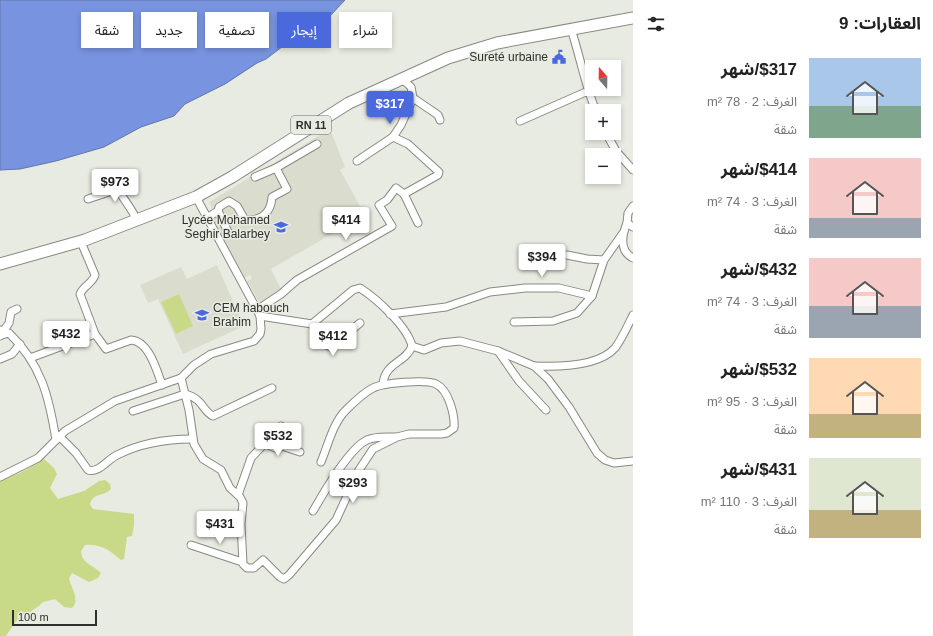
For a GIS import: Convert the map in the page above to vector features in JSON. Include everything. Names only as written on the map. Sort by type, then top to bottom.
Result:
[{"type":"main road","name":"RN 11","points":[[0,264],[81,242],[196,197],[232,177],[333,111],[401,78],[479,47],[633,18]]},
{"type":"street","points":[[571,29],[582,62],[585,76]]},
{"type":"street","points":[[358,161],[393,136],[401,125],[413,98],[410,87],[401,78]]},
{"type":"street","points":[[520,121],[585,92]]},
{"type":"street","points":[[413,98],[438,115],[440,120]]},
{"type":"street","points":[[393,136],[408,144],[439,172],[438,175],[404,194]]},
{"type":"street","points":[[610,140],[616,151],[633,170]]},
{"type":"street","points":[[255,177],[276,168],[317,144]]},
{"type":"street","points":[[208,217],[218,211],[219,207],[229,201],[238,206],[245,220],[254,220],[264,216],[270,207],[272,197],[287,189],[276,168]]},
{"type":"street","points":[[258,313],[297,280],[392,226],[380,205],[396,188],[404,194],[418,223]]},
{"type":"street","points":[[88,200],[118,189],[123,198],[132,207],[137,221]]},
{"type":"street","points":[[0,477],[38,458],[71,427],[115,401],[181,378],[205,357],[254,342],[260,334],[258,313],[196,197]]},
{"type":"street","points":[[514,322],[553,321],[577,313],[592,296],[604,260],[630,225],[628,213],[633,206]]},
{"type":"street","points":[[218,211],[229,234]]},
{"type":"street","points":[[623,233],[623,245],[628,256],[633,258]]},
{"type":"street","points":[[81,242],[95,275],[94,278],[83,288],[80,294],[94,334],[106,349],[131,340],[140,343],[149,356],[162,385]]},
{"type":"street","points":[[567,255],[604,260]]},
{"type":"street","points":[[312,324],[352,291],[358,288],[390,314],[406,332],[412,346],[424,350],[442,342],[460,341],[498,351],[534,366],[558,367],[598,359],[614,348],[633,315]]},
{"type":"street","points":[[390,314],[446,307],[490,292],[525,288],[559,288],[592,296]]},
{"type":"street","points":[[17,309],[11,312],[9,323],[3,332],[20,344],[30,358],[46,390],[58,438],[76,453],[88,470],[95,471],[115,456],[148,443],[170,439],[192,439]]},
{"type":"street","points":[[258,313],[312,324],[324,344],[331,347],[360,323]]},
{"type":"street","points":[[30,358],[94,334]]},
{"type":"street","points":[[0,359],[12,354],[20,344]]},
{"type":"street","points":[[383,384],[384,375],[389,368],[409,352],[412,346]]},
{"type":"street","points":[[498,351],[519,381],[546,410]]},
{"type":"street","points":[[534,366],[548,379],[569,407],[597,453],[605,460],[614,463],[633,461]]},
{"type":"street","points":[[181,378],[189,410],[192,439],[203,459],[221,470],[230,488],[238,495],[243,503],[242,562],[245,567],[250,569],[263,560],[281,578],[286,578],[336,520],[359,470],[373,448],[397,436]]},
{"type":"street","points":[[313,511],[341,467],[357,447],[366,440],[377,437],[447,433],[454,428],[455,420],[443,389],[436,384],[383,384],[371,389],[345,411],[336,423],[322,462]]},
{"type":"street","points":[[133,411],[185,394],[198,400],[213,416],[272,388]]},
{"type":"street","points":[[238,495],[251,458],[280,426]]},
{"type":"street","points":[[264,443],[275,448],[282,446],[300,452]]},
{"type":"street","points":[[191,544],[242,562]]},
{"type":"shaded area","name":"Lycée Mohamed Seghir Balarbey","points":[[330,129],[345,167],[340,170],[365,215],[271,269],[281,289],[261,305],[247,281],[252,279],[250,275],[244,278],[209,212],[213,211],[209,202]]},
{"type":"shaded area","name":"CEM habouch Brahim","points":[[217,265],[244,326],[183,354],[158,299],[148,303],[140,285],[181,267],[187,279]]},
{"type":"green space","points":[[179,294],[193,326],[176,334],[161,302]]},
{"type":"green space","points":[[44,459],[54,468],[57,474],[50,488],[58,499],[84,491],[99,481],[105,480],[110,484],[111,489],[93,498],[90,505],[93,509],[134,514],[132,536],[127,537],[124,559],[121,560],[113,553],[100,546],[85,545],[81,551],[83,559],[101,573],[98,578],[89,582],[72,573],[69,579],[75,602],[72,608],[64,607],[55,599],[43,602],[16,621],[6,636],[0,636],[0,481],[22,472]]},
{"type":"water","points":[[0,0],[345,0],[331,15],[331,12],[277,12],[277,48],[281,48],[266,59],[257,63],[225,84],[185,104],[174,116],[141,127],[104,147],[56,161],[20,169],[0,170]]},
{"type":"place","name":"Sureté urbaine","points":[[559,57]]},
{"type":"place","name":"Lycée Mohamed Seghir Balarbey","points":[[281,227]]},
{"type":"place","name":"CEM habouch Brahim","points":[[202,315]]}]
